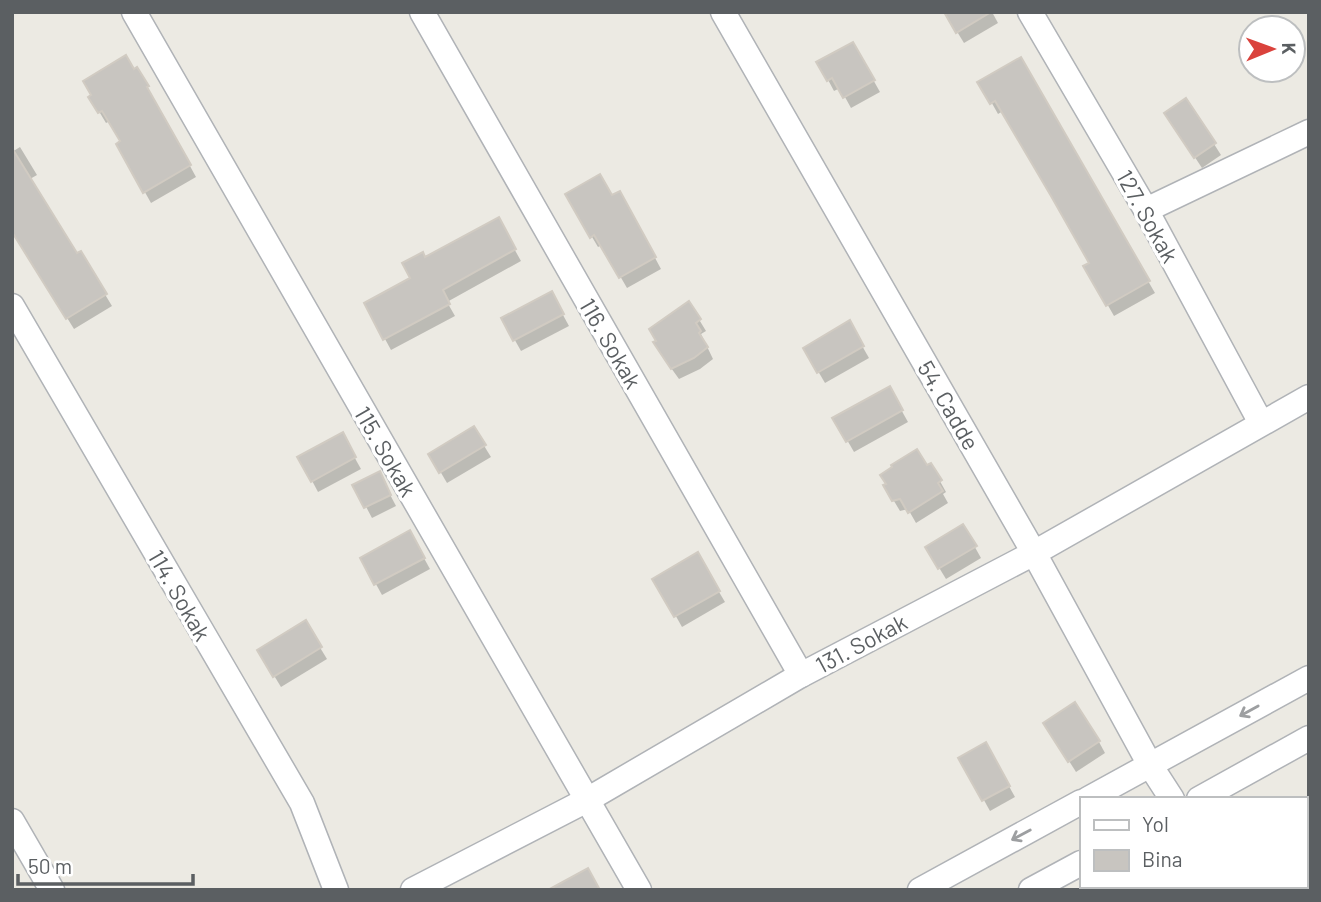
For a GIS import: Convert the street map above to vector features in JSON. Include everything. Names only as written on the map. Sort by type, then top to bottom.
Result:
[{"type":"street","name":"115. Sokak","points":[[134,12],[639,890]]},
{"type":"street","name":"116. Sokak","points":[[422,12],[801,675]]},
{"type":"street","name":"54. Cadde","points":[[723,12],[1034,552],[1150,765],[1171,797]]},
{"type":"street","name":"127. Sokak","points":[[1030,12],[1146,211],[1261,422]]},
{"type":"street","points":[[1146,211],[1309,132]]},
{"type":"street","name":"114. Sokak","points":[[12,306],[302,803],[336,890]]},
{"type":"street","name":"131. Sokak","points":[[413,890],[587,800],[801,675],[1034,552],[1309,397]]},
{"type":"street","points":[[1092,797],[1309,678]]},
{"type":"street","points":[[1203,797],[1309,738]]},
{"type":"street","points":[[920,890],[1080,803]]},
{"type":"street","points":[[12,821],[52,890]]},
{"type":"street","points":[[1031,890],[1080,864]]},
{"type":"building","points":[[944,12],[991,12],[956,33]]},
{"type":"building","points":[[853,42],[875,80],[843,98],[832,78],[827,81],[816,62]]},
{"type":"building","points":[[126,55],[149,86],[147,87],[191,165],[143,193],[116,144],[120,141],[102,111],[98,113],[88,97],[91,95],[83,81]]},
{"type":"building","points":[[1021,57],[1150,281],[1106,306],[1083,266],[1089,263],[1051,196],[995,101],[990,104],[977,82]]},
{"type":"building","points":[[1186,98],[1216,143],[1194,158],[1164,113]]},
{"type":"building","points":[[12,148],[77,253],[81,251],[107,294],[66,319],[12,232]]},
{"type":"building","points":[[600,174],[612,195],[620,191],[656,257],[619,278],[594,235],[590,238],[565,194]]},
{"type":"building","points":[[499,217],[516,249],[443,290],[450,304],[383,340],[364,303],[410,278],[402,263],[423,252],[425,257]]},
{"type":"building","points":[[552,291],[564,314],[513,341],[501,318]]},
{"type":"building","points":[[689,301],[701,319],[696,323],[708,347],[694,358],[671,369],[653,342],[656,341],[649,329]]},
{"type":"building","points":[[850,320],[864,346],[817,373],[803,348]]},
{"type":"building","points":[[890,386],[903,410],[846,442],[832,418]]},
{"type":"building","points":[[474,426],[486,445],[439,473],[428,454]]},
{"type":"building","points":[[343,432],[356,457],[311,482],[297,457]]},
{"type":"building","points":[[917,449],[927,465],[931,463],[942,480],[938,483],[943,491],[908,513],[900,499],[892,501],[880,475]]},
{"type":"building","points":[[380,471],[391,495],[364,508],[352,485]]},
{"type":"building","points":[[963,524],[977,546],[938,569],[925,547]]},
{"type":"building","points":[[410,530],[425,558],[374,585],[360,558]]},
{"type":"building","points":[[698,552],[720,591],[674,617],[652,579]]},
{"type":"building","points":[[306,620],[322,647],[273,677],[257,650]]},
{"type":"building","points":[[1075,702],[1100,741],[1068,762],[1043,723]]},
{"type":"building","points":[[986,742],[1010,786],[982,801],[958,758]]},
{"type":"building","points":[[588,868],[600,890],[548,890]]}]
